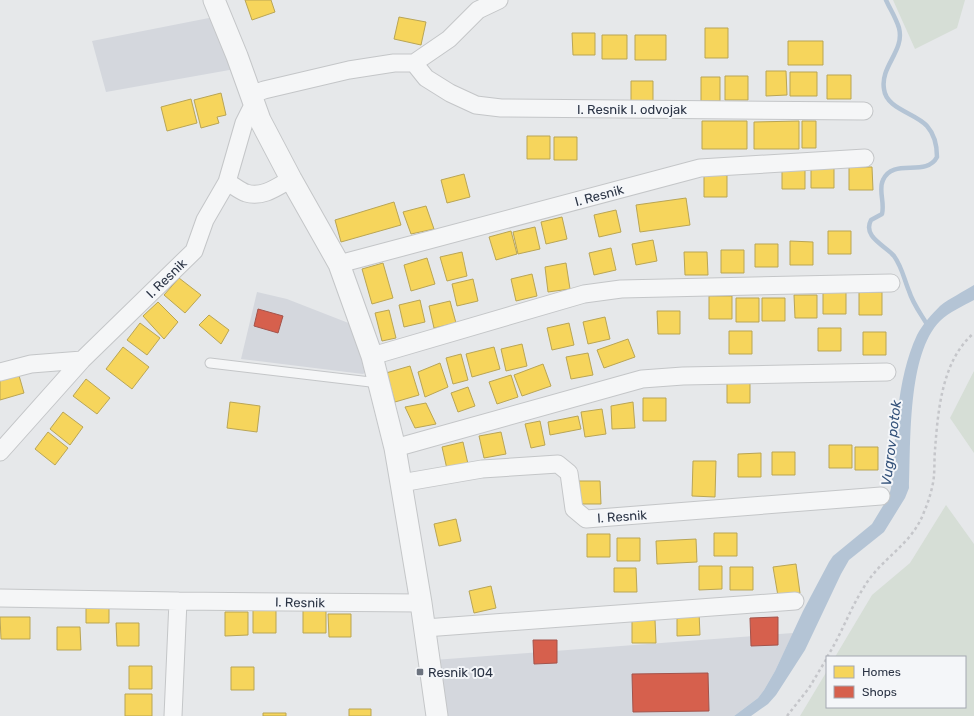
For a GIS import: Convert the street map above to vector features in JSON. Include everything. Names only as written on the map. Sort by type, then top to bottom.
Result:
[{"type":"street","points":[[214,0],[238,56],[260,120],[290,179],[339,264],[372,356],[395,448],[438,716]]},
{"type":"street","points":[[253,101],[349,70],[414,63],[449,39],[478,10],[499,0]]},
{"type":"street","name":"I. Resnik I. odvojak","points":[[414,63],[426,78],[450,93],[476,105],[509,108],[864,111]]},
{"type":"street","name":"I. Resnik","points":[[0,452],[82,360],[194,251],[205,220],[227,182],[241,130],[253,101]]},
{"type":"street","name":"I. Resnik","points":[[339,264],[700,168],[865,158]]},
{"type":"street","points":[[227,182],[245,193],[255,195],[268,192],[290,179]]},
{"type":"street","points":[[372,356],[584,294],[621,289],[891,283]]},
{"type":"street","points":[[0,372],[31,364],[82,360]]},
{"type":"street","points":[[395,448],[642,379],[683,376],[887,372]]},
{"type":"street","name":"I. Resnik","points":[[401,483],[482,469],[558,464],[569,473],[574,509],[586,519],[881,496]]},
{"type":"street","name":"I. Resnik","points":[[0,598],[421,603]]},
{"type":"street","points":[[173,716],[178,601]]},
{"type":"street","points":[[425,628],[795,601]]},
{"type":"lane","points":[[210,363],[379,383]]},
{"type":"path","points":[[828,656],[872,574],[907,542],[918,528],[925,512],[933,484],[937,423],[947,375],[955,354],[966,340],[974,333]]},
{"type":"path","points":[[787,716],[809,688],[826,659]]},
{"type":"shaded area","points":[[893,0],[965,0],[957,28],[915,49]]},
{"type":"shaded area","points":[[214,17],[235,69],[106,92],[92,41]]},
{"type":"shaded area","points":[[257,292],[287,299],[351,324],[366,372],[363,374],[241,359]]},
{"type":"shaded area","points":[[974,371],[974,453],[950,418]]},
{"type":"shaded area","points":[[946,505],[974,544],[974,716],[800,716],[826,673],[826,708],[966,708],[966,656],[836,656],[872,595],[910,563]]},
{"type":"shaded area","points":[[793,633],[764,690],[758,698],[734,716],[443,716],[434,660]]},
{"type":"water","points":[[974,285],[974,300],[952,312],[940,321],[929,336],[922,355],[916,376],[913,400],[909,488],[905,498],[884,532],[849,560],[805,650],[776,695],[768,704],[751,716],[734,716],[758,698],[764,690],[775,671],[803,611],[833,556],[872,524],[889,496],[898,410],[910,352],[917,335],[924,324],[940,306]]},
{"type":"building: Homes","points":[[245,0],[271,0],[275,12],[252,20]]},
{"type":"building: Homes","points":[[399,17],[426,22],[421,45],[394,39]]},
{"type":"building: Homes","points":[[705,28],[728,28],[728,58],[705,58]]},
{"type":"building: Homes","points":[[572,33],[595,33],[595,55],[573,55]]},
{"type":"building: Homes","points":[[602,35],[627,35],[627,59],[602,59]]},
{"type":"building: Homes","points":[[635,35],[666,35],[666,60],[635,60]]},
{"type":"building: Homes","points":[[788,41],[823,41],[823,65],[788,65]]},
{"type":"building: Homes","points":[[766,71],[786,71],[787,95],[766,96]]},
{"type":"building: Homes","points":[[790,72],[817,72],[817,96],[790,96]]},
{"type":"building: Homes","points":[[827,75],[851,75],[851,99],[827,99]]},
{"type":"building: Homes","points":[[725,76],[748,76],[748,100],[725,100]]},
{"type":"building: Homes","points":[[701,77],[720,77],[720,101],[701,101]]},
{"type":"building: Homes","points":[[631,81],[653,81],[653,105],[631,105]]},
{"type":"building: Homes","points":[[221,93],[226,115],[217,117],[219,123],[201,128],[194,100]]},
{"type":"building: Homes","points":[[191,99],[197,123],[167,131],[161,107]]},
{"type":"building: Homes","points":[[702,121],[747,121],[747,149],[702,149]]},
{"type":"building: Homes","points":[[799,121],[799,149],[754,149],[754,122]]},
{"type":"building: Homes","points":[[802,121],[816,121],[816,148],[802,148]]},
{"type":"building: Homes","points":[[527,136],[550,136],[550,159],[527,159]]},
{"type":"building: Homes","points":[[554,137],[577,137],[577,160],[554,160]]},
{"type":"building: Homes","points":[[811,165],[834,165],[834,188],[811,188]]},
{"type":"building: Homes","points":[[782,166],[805,166],[805,189],[782,189]]},
{"type":"building: Homes","points":[[849,167],[872,167],[873,190],[849,190]]},
{"type":"building: Homes","points":[[464,174],[470,197],[447,203],[441,180]]},
{"type":"building: Homes","points":[[704,174],[727,174],[727,197],[704,197]]},
{"type":"building: Homes","points":[[686,198],[690,225],[640,232],[636,205]]},
{"type":"building: Homes","points":[[394,202],[401,225],[341,242],[335,220]]},
{"type":"building: Homes","points":[[426,206],[434,229],[411,234],[403,212]]},
{"type":"building: Homes","points":[[616,210],[621,232],[599,237],[594,215]]},
{"type":"building: Homes","points":[[562,217],[567,239],[546,244],[541,222]]},
{"type":"building: Homes","points":[[535,227],[540,249],[518,254],[513,232]]},
{"type":"building: Homes","points":[[511,231],[517,254],[496,260],[489,237]]},
{"type":"building: Homes","points":[[828,231],[851,231],[851,254],[828,254]]},
{"type":"building: Homes","points":[[653,240],[657,261],[636,265],[632,244]]},
{"type":"building: Homes","points":[[790,241],[813,242],[813,265],[790,265]]},
{"type":"building: Homes","points":[[755,244],[778,244],[778,267],[755,267]]},
{"type":"building: Homes","points":[[611,248],[616,270],[594,275],[589,253]]},
{"type":"building: Homes","points":[[721,250],[744,250],[744,273],[721,273]]},
{"type":"building: Homes","points":[[462,252],[467,276],[447,281],[440,257]]},
{"type":"building: Homes","points":[[684,252],[707,252],[708,275],[685,275]]},
{"type":"building: Homes","points":[[427,258],[435,284],[411,291],[404,265]]},
{"type":"building: Homes","points":[[383,263],[393,298],[372,304],[362,269]]},
{"type":"building: Homes","points":[[566,263],[570,289],[548,292],[545,267]]},
{"type":"building: Homes","points":[[532,274],[537,296],[516,301],[511,279]]},
{"type":"building: Homes","points":[[179,278],[201,295],[185,313],[164,295]]},
{"type":"building: Homes","points":[[473,279],[478,301],[457,306],[452,284]]},
{"type":"building: Homes","points":[[823,291],[846,291],[846,314],[823,314]]},
{"type":"building: Homes","points":[[859,292],[882,292],[882,315],[859,315]]},
{"type":"building: Homes","points":[[794,295],[817,295],[817,318],[795,318]]},
{"type":"building: Homes","points":[[709,296],[732,296],[732,319],[709,319]]},
{"type":"building: Homes","points":[[736,298],[759,298],[759,322],[736,322]]},
{"type":"building: Homes","points":[[762,298],[785,298],[785,321],[762,321]]},
{"type":"building: Homes","points":[[420,300],[425,322],[404,327],[399,305]]},
{"type":"building: Homes","points":[[450,301],[456,323],[434,328],[429,306]]},
{"type":"building: Homes","points":[[158,302],[178,322],[164,339],[143,316]]},
{"type":"building: Homes","points":[[389,310],[396,338],[382,341],[375,313]]},
{"type":"building: Homes","points":[[657,311],[680,311],[680,334],[658,334]]},
{"type":"building: Homes","points":[[209,315],[229,330],[221,344],[199,325]]},
{"type":"building: Homes","points":[[605,317],[610,339],[588,344],[583,322]]},
{"type":"building: Homes","points":[[140,323],[160,338],[147,355],[127,340]]},
{"type":"building: Homes","points":[[569,323],[574,345],[552,350],[547,328]]},
{"type":"building: Homes","points":[[818,328],[841,328],[841,351],[818,351]]},
{"type":"building: Homes","points":[[729,331],[752,331],[752,354],[729,354]]},
{"type":"building: Homes","points":[[863,332],[886,332],[886,355],[863,355]]},
{"type":"building: Homes","points":[[628,339],[635,357],[604,368],[597,350]]},
{"type":"building: Homes","points":[[522,344],[527,366],[506,371],[501,349]]},
{"type":"building: Homes","points":[[123,347],[149,367],[132,389],[106,369]]},
{"type":"building: Homes","points":[[494,347],[500,369],[472,377],[466,354]]},
{"type":"building: Homes","points":[[588,353],[593,375],[571,379],[566,357]]},
{"type":"building: Homes","points":[[461,354],[468,380],[453,384],[446,358]]},
{"type":"building: Homes","points":[[440,363],[448,387],[425,397],[418,372]]},
{"type":"building: Homes","points":[[543,364],[551,386],[522,396],[514,375]]},
{"type":"building: Homes","points":[[410,366],[419,395],[395,402],[386,373]]},
{"type":"building: Homes","points":[[18,372],[24,393],[0,400],[0,377]]},
{"type":"building: Homes","points":[[511,375],[518,397],[497,404],[489,382]]},
{"type":"building: Homes","points":[[86,379],[110,398],[97,414],[73,396]]},
{"type":"building: Homes","points":[[727,380],[750,380],[750,403],[727,403]]},
{"type":"building: Homes","points":[[468,387],[475,406],[458,412],[451,393]]},
{"type":"building: Homes","points":[[643,398],[666,398],[666,421],[643,421]]},
{"type":"building: Homes","points":[[230,402],[260,406],[257,432],[227,428]]},
{"type":"building: Homes","points":[[633,402],[635,428],[612,429],[611,406]]},
{"type":"building: Homes","points":[[426,403],[436,424],[415,428],[405,407]]},
{"type":"building: Homes","points":[[602,409],[606,434],[585,437],[581,412]]},
{"type":"building: Homes","points":[[63,412],[83,427],[70,445],[50,429]]},
{"type":"building: Homes","points":[[578,416],[581,429],[550,435],[548,422]]},
{"type":"building: Homes","points":[[540,421],[545,445],[531,448],[525,424]]},
{"type":"building: Homes","points":[[48,432],[68,448],[55,465],[35,449]]},
{"type":"building: Homes","points":[[501,432],[506,454],[484,458],[479,436]]},
{"type":"building: Homes","points":[[463,442],[468,464],[447,469],[442,447]]},
{"type":"building: Homes","points":[[829,445],[852,445],[852,468],[829,468]]},
{"type":"building: Homes","points":[[855,447],[878,447],[878,470],[855,470]]},
{"type":"building: Homes","points":[[772,452],[795,452],[795,475],[772,475]]},
{"type":"building: Homes","points":[[761,453],[761,477],[738,477],[738,454]]},
{"type":"building: Homes","points":[[693,461],[716,461],[715,497],[692,496]]},
{"type":"building: Homes","points":[[577,481],[600,481],[601,504],[577,504]]},
{"type":"building: Homes","points":[[456,519],[461,541],[439,546],[434,524]]},
{"type":"building: Homes","points":[[714,533],[737,533],[737,556],[714,556]]},
{"type":"building: Homes","points":[[587,534],[610,534],[610,557],[587,557]]},
{"type":"building: Homes","points":[[617,538],[640,538],[640,561],[617,561]]},
{"type":"building: Homes","points":[[696,539],[697,562],[657,564],[656,541]]},
{"type":"building: Homes","points":[[796,564],[800,593],[778,596],[773,567]]},
{"type":"building: Homes","points":[[699,566],[722,566],[722,589],[699,590]]},
{"type":"building: Homes","points":[[730,567],[753,567],[753,590],[730,590]]},
{"type":"building: Homes","points":[[614,568],[636,568],[637,592],[614,592]]},
{"type":"building: Homes","points":[[491,586],[496,608],[474,613],[469,591]]},
{"type":"building: Homes","points":[[86,600],[109,600],[109,623],[86,623]]},
{"type":"building: Homes","points":[[303,609],[326,609],[326,633],[303,633]]},
{"type":"building: Homes","points":[[253,610],[276,610],[276,633],[253,633]]},
{"type":"building: Homes","points":[[225,612],[248,612],[248,635],[225,636]]},
{"type":"building: Homes","points":[[677,612],[699,612],[700,635],[677,636]]},
{"type":"building: Homes","points":[[328,614],[351,614],[351,637],[329,637]]},
{"type":"building: Homes","points":[[0,617],[30,617],[30,639],[1,639]]},
{"type":"building: Homes","points":[[632,620],[655,620],[656,643],[632,643]]},
{"type":"building: Homes","points":[[116,623],[139,623],[139,646],[117,646]]},
{"type":"building: Homes","points":[[57,627],[80,627],[81,650],[57,650]]},
{"type":"building: Homes","points":[[129,666],[152,666],[152,689],[129,689]]},
{"type":"building: Homes","points":[[231,667],[254,667],[254,690],[231,690]]},
{"type":"building: Homes","points":[[125,694],[152,694],[152,716],[125,716]]},
{"type":"building: Homes","points":[[349,709],[371,709],[371,716],[349,716]]},
{"type":"building: Homes","points":[[263,713],[286,713],[286,716],[263,716]]},
{"type":"building: Shops","points":[[258,309],[283,316],[278,333],[254,326]]},
{"type":"building: Shops","points":[[778,617],[778,645],[751,646],[750,618]]},
{"type":"building: Shops","points":[[533,640],[557,640],[557,663],[534,664]]},
{"type":"building: Shops","points":[[708,673],[709,711],[633,712],[632,674]]},
{"type":"waterway","points":[[886,0],[898,24],[900,36],[899,44],[884,81],[886,96],[896,106],[922,121],[927,126],[935,141],[937,157],[932,163],[925,166],[902,168],[888,173],[883,180],[881,188],[883,205],[882,214],[871,220],[869,226],[872,236],[876,241],[890,252],[897,260],[917,309],[928,326]]},
{"type":"place","name":"Resnik 104","points":[[420,672]]},
{"type":"water label","name":"Vugrov potok","points":[[891,443]]}]
